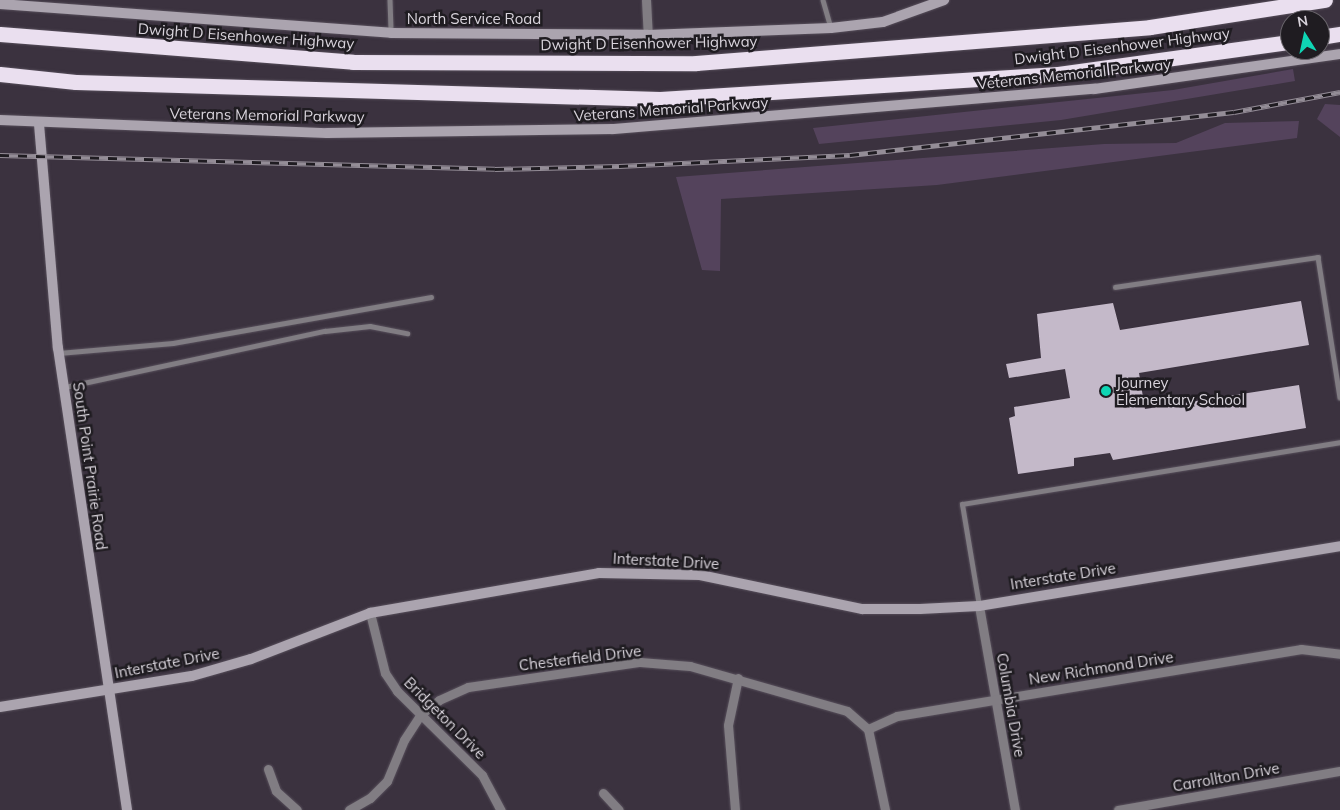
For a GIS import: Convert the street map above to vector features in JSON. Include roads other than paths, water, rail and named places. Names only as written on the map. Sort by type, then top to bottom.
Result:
[{"type":"highway","name":"Dwight D Eisenhower Highway","points":[[0,34],[353,62],[696,63],[1141,28],[1325,0]]},
{"type":"highway","name":"Dwight D Eisenhower Highway","points":[[0,74],[76,82],[660,99],[1058,74],[1280,43]]},
{"type":"street","points":[[646,0],[648,35]]},
{"type":"street","name":"North Service Road","points":[[0,4],[19,3],[391,33],[648,35],[831,28],[883,22],[944,0]]},
{"type":"street","name":"Veterans Memorial Parkway","points":[[0,120],[39,124],[327,133],[612,129],[1084,90],[1340,54]]},
{"type":"street","name":"South Point Prairie Road","points":[[39,124],[59,353],[127,810]]},
{"type":"street","name":"Interstate Drive","points":[[0,707],[192,676],[251,660],[370,613],[599,573],[700,575],[862,609],[979,606],[1340,546]]},
{"type":"street","name":"Columbia Drive","points":[[979,606],[1015,810]]},
{"type":"street","name":"Bridgeton Drive","points":[[370,613],[385,673],[420,715],[482,775],[501,810]]},
{"type":"street","name":"New Richmond Drive","points":[[868,729],[898,716],[1301,648],[1340,654]]},
{"type":"street","name":"Chesterfield Drive","points":[[420,715],[468,687],[607,665],[640,662],[690,666],[826,701],[847,710],[868,729]]},
{"type":"street","points":[[735,810],[728,725],[738,678]]},
{"type":"street","points":[[349,810],[370,798],[387,781],[420,715]]},
{"type":"street","points":[[868,729],[885,810]]},
{"type":"street","points":[[268,770],[276,791],[297,810]]},
{"type":"street","name":"Carrollton Drive","points":[[1118,810],[1167,805],[1340,771]]},
{"type":"street","points":[[603,793],[619,810]]},
{"type":"lane","points":[[390,0],[391,33]]},
{"type":"lane","points":[[823,0],[831,28]]},
{"type":"lane","points":[[1115,287],[1318,257],[1340,397]]},
{"type":"lane","points":[[59,353],[173,343],[431,297]]},
{"type":"lane","points":[[64,387],[325,331],[370,326],[407,333]]},
{"type":"lane","points":[[979,606],[962,504],[1340,442]]},
{"type":"railway","points":[[0,155],[495,169],[619,166],[850,155],[1234,112],[1340,92]]},
{"type":"place","name":"Journey Elementary School","points":[[1106,391]]}]
